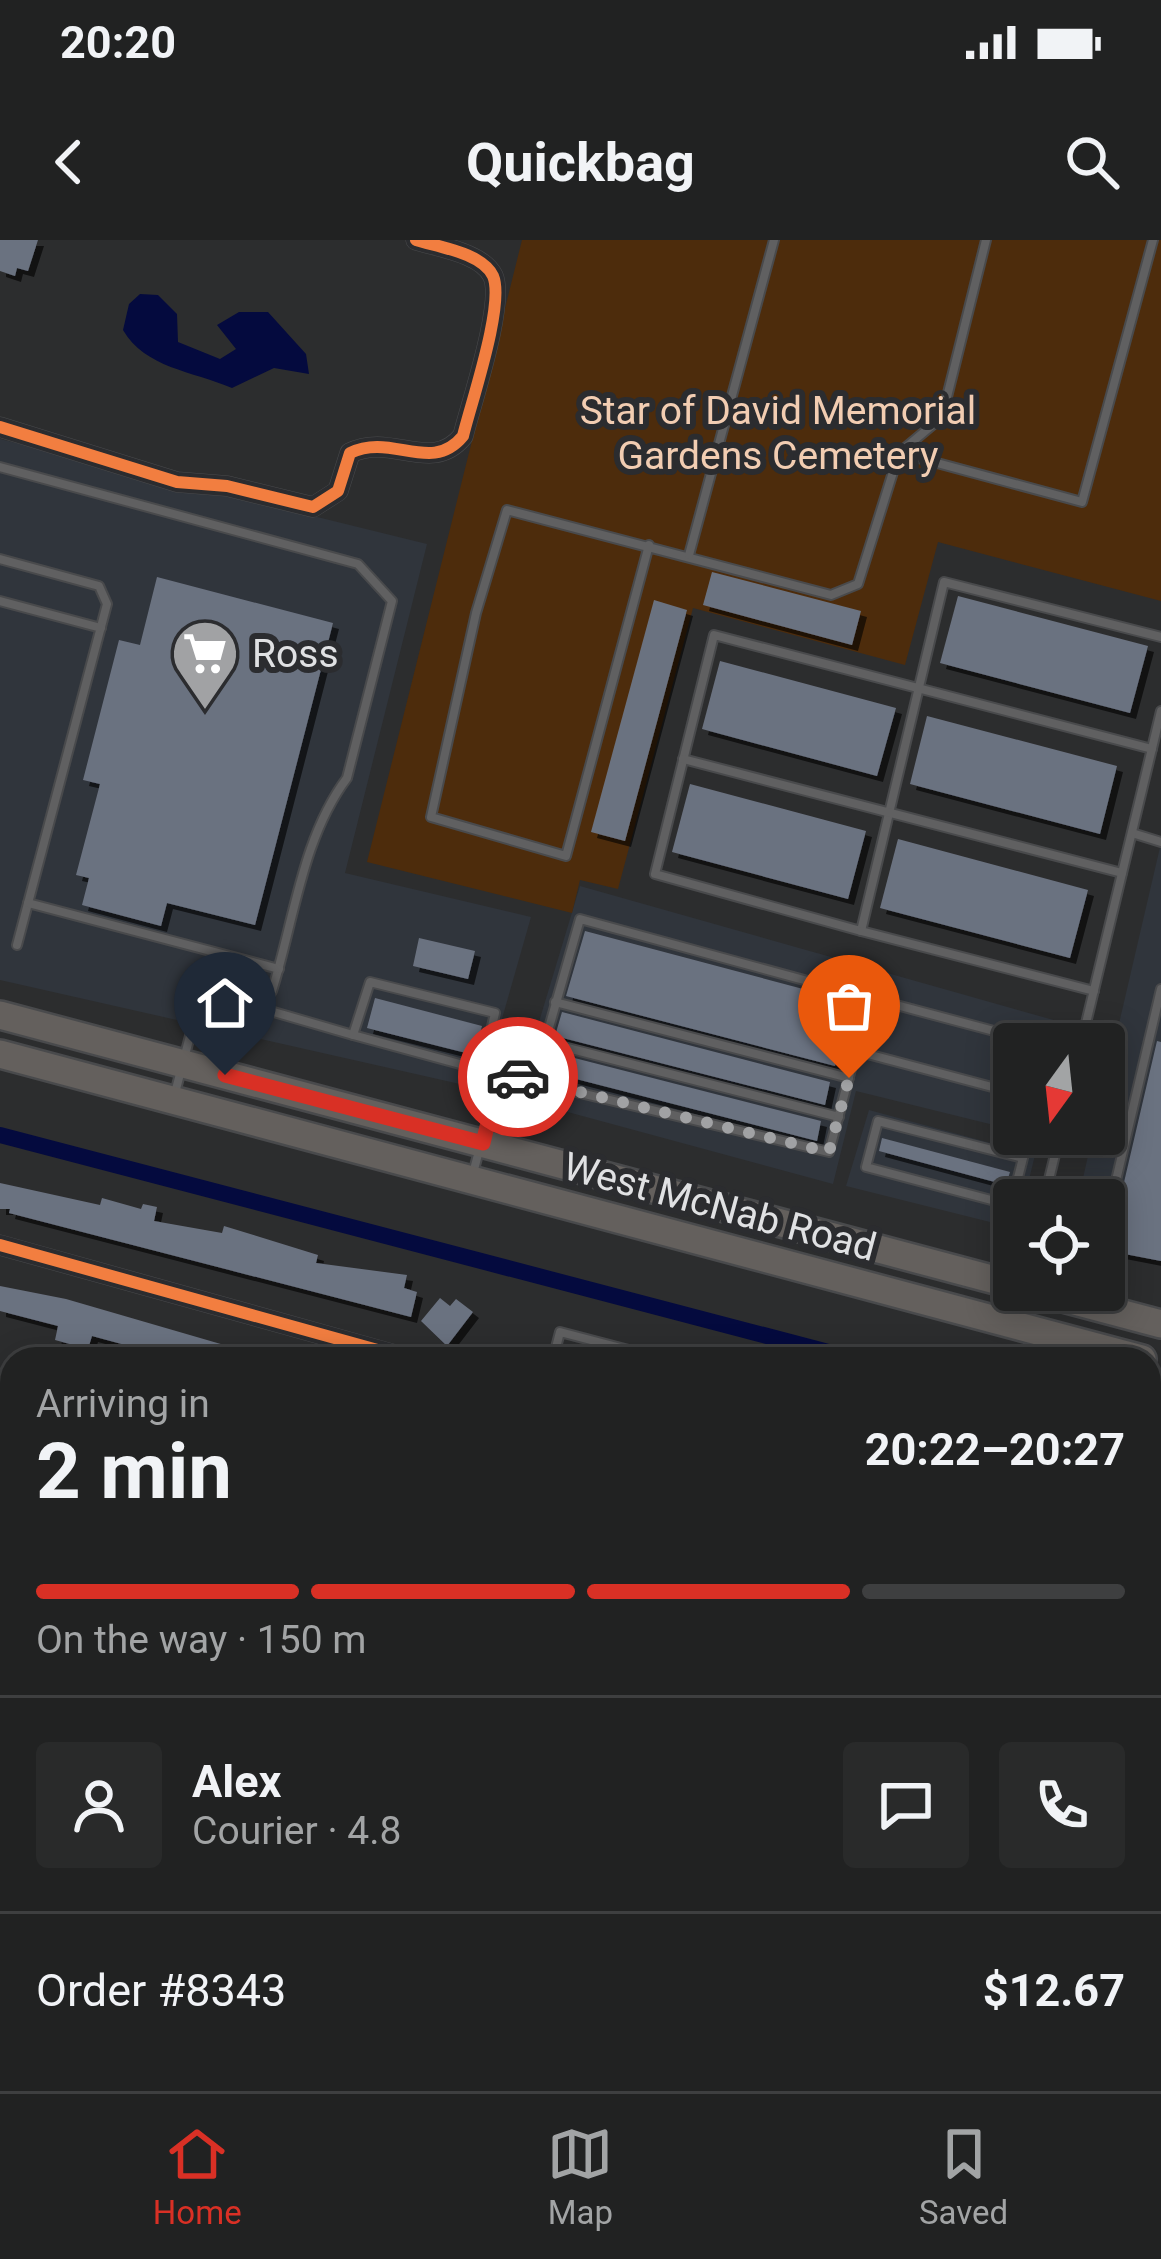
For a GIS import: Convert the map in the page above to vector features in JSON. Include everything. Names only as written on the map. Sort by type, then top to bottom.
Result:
[{"type":"main road","name":"West McNab Road","points":[[0,1015],[483,1143],[993,1294]]},
{"type":"main road","name":"West McNab Road","points":[[0,1054],[471,1180],[993,1296]]},
{"type":"main road","name":"West McNab Road","points":[[1039,1311],[1117,1347]]},
{"type":"main road","name":"West McNab Road","points":[[1077,1311],[1161,1324]]},
{"type":"street","points":[[0,428],[177,482],[226,486],[313,507],[338,491],[350,453],[361,448],[388,444],[433,457],[450,452],[463,436],[496,298],[492,275],[475,259],[416,240]]},
{"type":"street","points":[[0,1245],[367,1347]]},
{"type":"lane","points":[[689,555],[774,240]]},
{"type":"lane","points":[[649,545],[566,856],[431,817],[476,613],[507,510],[649,545],[689,555],[831,595],[858,584],[899,453],[942,417],[986,240]]},
{"type":"lane","points":[[899,453],[1082,502],[1153,240]]},
{"type":"lane","points":[[0,467],[358,564],[392,601],[347,778],[329,802],[279,969],[260,1008]]},
{"type":"lane","points":[[0,559],[99,586],[107,604],[17,945]]},
{"type":"lane","points":[[861,931],[944,582],[1161,637]]},
{"type":"lane","points":[[0,601],[101,628]]},
{"type":"lane","points":[[1094,991],[655,874],[713,635],[1152,749]]},
{"type":"lane","points":[[1086,1023],[1161,710]]},
{"type":"lane","points":[[683,759],[1122,873]]},
{"type":"lane","points":[[1132,833],[1161,842]]},
{"type":"lane","points":[[28,903],[279,969]]},
{"type":"lane","points":[[534,1080],[580,919],[993,1031]]},
{"type":"lane","points":[[352,1035],[370,982],[495,1013],[482,1070]]},
{"type":"lane","points":[[1116,1179],[1161,988]]},
{"type":"lane","points":[[173,1100],[201,994],[482,1070],[829,1152],[870,998]]},
{"type":"lane","points":[[556,1002],[849,1078]]},
{"type":"lane","points":[[544,1042],[838,1117]]},
{"type":"lane","points":[[856,1052],[993,1087]]},
{"type":"lane","points":[[471,1180],[500,1074]]},
{"type":"lane","points":[[878,1121],[1023,1158],[1013,1206],[866,1167],[878,1121]]},
{"type":"lane","points":[[557,1347],[560,1332],[617,1347]]},
{"type":"shaded area","points":[[140,294],[158,295],[177,314],[178,342],[220,359],[236,349],[217,325],[239,312],[268,312],[306,354],[309,374],[274,368],[232,388],[157,361],[123,330],[129,304]]},
{"type":"shaded area","points":[[0,439],[427,544],[345,873],[531,917],[482,1089],[0,980]]},
{"type":"shaded area","points":[[1161,843],[1161,1261],[1125,1252],[1125,1179],[1083,1179],[1088,1155],[1125,1155],[1125,1023],[1119,1023]]},
{"type":"shaded area","points":[[580,886],[1057,1021],[993,1023],[993,1125],[856,1091],[833,1184],[516,1098]]},
{"type":"shaded area","points":[[869,1110],[993,1144],[993,1155],[1035,1155],[1029,1179],[993,1179],[993,1223],[846,1186]]},
{"type":"green space","name":"Star of David Memorial Gardens Cemetery","points":[[522,240],[1161,240],[1161,601],[938,542],[905,665],[693,608],[618,889],[580,880],[572,913],[367,862]]},
{"type":"building","points":[[0,240],[38,240],[28,271],[17,268],[15,276],[0,271]]},
{"type":"building","points":[[712,572],[861,611],[852,645],[703,605]]},
{"type":"building","name":"Ross","points":[[157,577],[333,623],[255,925],[167,903],[161,926],[82,905],[89,878],[76,875],[100,784],[83,780],[119,640],[140,645]]},
{"type":"building","points":[[958,596],[1148,646],[1130,713],[940,663]]},
{"type":"building","points":[[654,600],[687,610],[625,841],[591,832]]},
{"type":"building","points":[[720,661],[896,708],[877,776],[702,729]]},
{"type":"building","points":[[927,716],[1117,766],[1100,834],[910,784]]},
{"type":"building","points":[[690,784],[866,831],[848,899],[672,852]]},
{"type":"building","points":[[898,839],[1088,890],[1070,958],[880,908]]},
{"type":"building","points":[[585,931],[852,1002],[835,1066],[566,996]]},
{"type":"building","points":[[419,938],[475,951],[468,979],[413,966]]},
{"type":"building","points":[[375,998],[482,1026],[474,1055],[367,1028]]},
{"type":"building","points":[[562,1012],[830,1082],[825,1105],[555,1036]]},
{"type":"building","points":[[1157,1041],[1161,1042],[1161,1261],[1125,1254],[1125,1179]]},
{"type":"building","points":[[551,1052],[821,1121],[817,1141],[545,1071]]},
{"type":"building","points":[[882,1138],[1010,1172],[1008,1179],[993,1182],[879,1151]]},
{"type":"building","points":[[0,1183],[100,1205],[102,1198],[141,1209],[143,1204],[157,1207],[154,1221],[222,1233],[224,1226],[318,1255],[316,1263],[407,1275],[404,1288],[417,1292],[411,1317],[9,1213],[10,1209],[0,1209]]},
{"type":"building","points":[[0,1286],[66,1299],[231,1347],[133,1347],[92,1336],[89,1347],[81,1347],[55,1340],[58,1326],[0,1311]]},
{"type":"building","points":[[440,1298],[450,1306],[456,1299],[473,1312],[447,1346],[421,1321]]},
{"type":"waterway","points":[[0,1135],[809,1347]]},
{"type":"cycle path","points":[[0,427],[177,482],[227,486],[313,507],[338,491],[350,453],[381,447],[424,453],[451,447],[463,436],[491,330],[493,276],[480,262],[459,252],[416,240]]},
{"type":"cycle path","points":[[0,1245],[367,1347]]},
{"type":"way so far","points":[[518,1077],[829,1152],[849,1078]]},
{"type":"place","name":"Ross","points":[[205,712]]},
{"type":"route","points":[[225,1075],[483,1143],[500,1074],[518,1077]]}]
